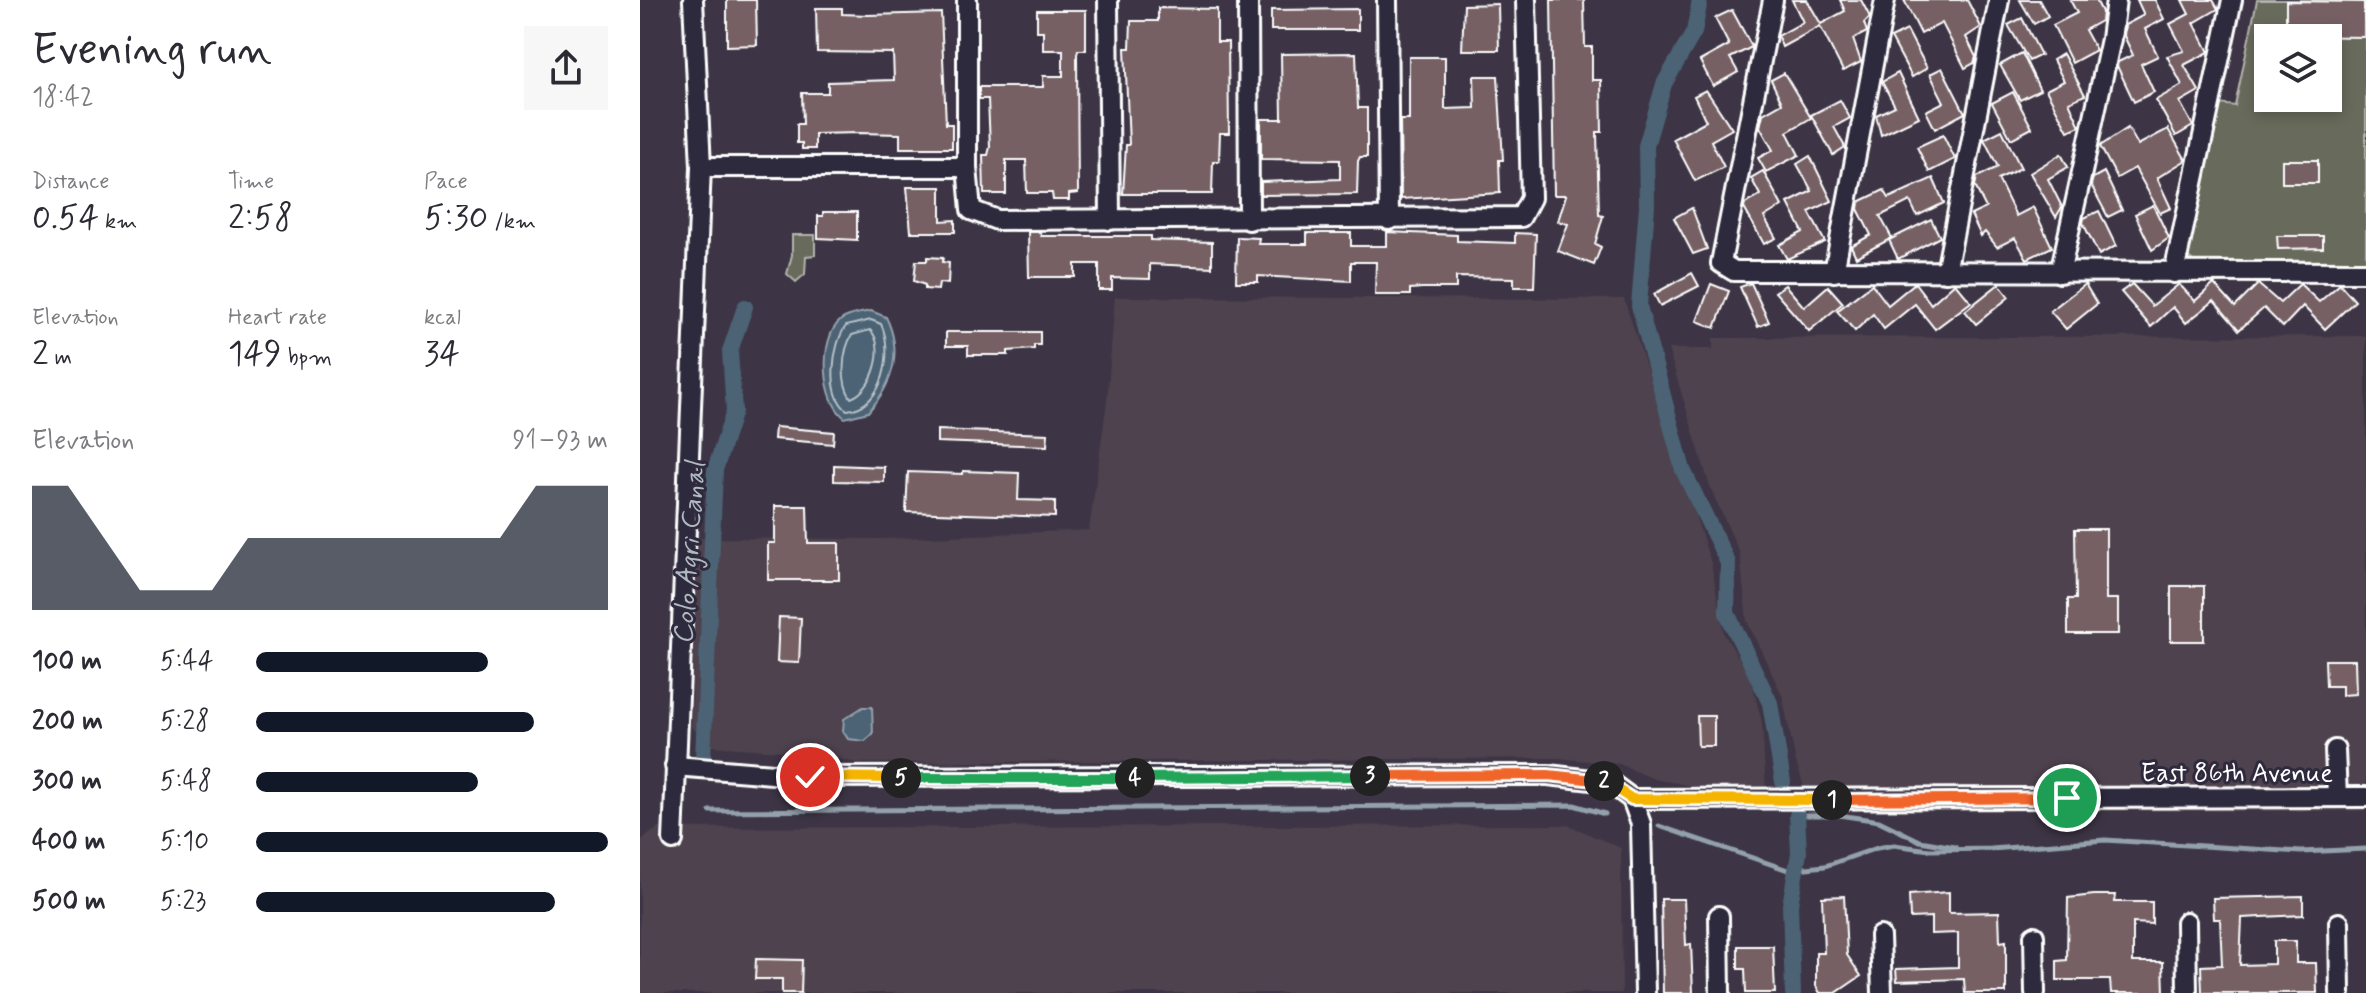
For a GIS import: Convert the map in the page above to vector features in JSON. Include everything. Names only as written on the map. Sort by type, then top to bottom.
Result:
[{"type":"street","points":[[673,840],[701,167],[693,0]]},
{"type":"street","points":[[967,0],[967,167],[971,210],[984,218],[1110,220],[1521,217],[1528,208],[1526,0]]},
{"type":"street","points":[[1108,0],[1110,220]]},
{"type":"street","points":[[1248,0],[1249,220]]},
{"type":"street","points":[[1387,0],[1389,220]]},
{"type":"street","points":[[1773,0],[1721,263],[1734,271],[2366,272]]},
{"type":"street","points":[[1834,272],[1885,0]]},
{"type":"street","points":[[1946,272],[1999,0]]},
{"type":"street","points":[[2060,273],[2111,39],[2116,0]]},
{"type":"street","points":[[2174,273],[2232,0]]},
{"type":"street","points":[[701,167],[967,167]]},
{"type":"street","points":[[2335,750],[2337,797]]},
{"type":"street","name":"East 86th Avenue","points":[[675,766],[825,778],[1548,775],[1609,782],[1632,799],[2366,797]]},
{"type":"street","points":[[1632,799],[1641,824],[1645,993]]},
{"type":"street","points":[[1719,916],[1720,993]]},
{"type":"street","points":[[2186,922],[2187,993]]},
{"type":"street","points":[[2339,923],[2340,993]]},
{"type":"street","points":[[1880,936],[1882,993]]},
{"type":"street","points":[[2034,936],[2035,993]]},
{"type":"shaded area","points":[[1115,297],[1624,299],[1711,563],[1724,634],[1750,676],[1762,722],[1766,791],[1703,788],[1654,779],[1619,764],[1557,758],[857,763],[808,753],[711,746],[691,726],[698,538],[880,539],[1089,530],[1107,401]]},
{"type":"shaded area","points":[[2366,336],[2366,811],[1812,811],[1796,762],[1782,695],[1747,621],[1740,554],[1710,487],[1668,349],[1713,349],[1713,338]]},
{"type":"shaded area","points":[[1568,825],[1621,848],[1622,993],[640,993],[640,841],[658,828]]},
{"type":"green space","points":[[2257,0],[2366,0],[2366,263],[2196,263],[2187,256],[2219,104],[2235,106]]},
{"type":"green space","points":[[792,235],[815,235],[815,255],[806,256],[805,274],[796,282],[787,274],[792,255]]},
{"type":"water","points":[[871,311],[886,317],[894,343],[893,367],[884,390],[868,412],[845,418],[837,410],[828,385],[826,355],[829,341],[841,320]]},
{"type":"water","points":[[863,707],[872,707],[873,734],[865,741],[848,739],[843,731],[844,719]]},
{"type":"building","points":[[727,0],[756,0],[757,45],[727,46]]},
{"type":"building","points":[[1551,0],[1584,0],[1585,47],[1592,47],[1592,80],[1601,80],[1602,132],[1597,132],[1599,215],[1603,216],[1595,244],[1601,247],[1594,265],[1558,251],[1568,224],[1558,221],[1566,195],[1554,195]]},
{"type":"building","points":[[1792,0],[1807,0],[1821,24],[1845,11],[1840,0],[1861,0],[1870,17],[1864,23],[1867,32],[1853,39],[1861,62],[1843,71],[1820,26],[1782,47],[1778,36],[1803,22]]},
{"type":"building","points":[[1904,0],[1967,0],[1981,27],[1966,37],[1976,57],[1974,63],[1965,68],[1942,23],[1921,34]]},
{"type":"building","points":[[2020,0],[2039,0],[2048,16],[2034,24]]},
{"type":"building","points":[[2070,0],[2096,0],[2102,12],[2101,21],[2085,30],[2096,50],[2072,63],[2053,25],[2077,13]]},
{"type":"building","points":[[2137,0],[2155,0],[2164,19],[2145,29],[2158,56],[2141,64],[2154,92],[2134,102],[2117,66],[2118,62],[2133,55],[2124,36],[2125,25],[2144,15]]},
{"type":"building","points":[[2182,0],[2213,0],[2218,9],[2194,23],[2209,52],[2184,65],[2199,91],[2180,102],[2193,126],[2176,136],[2156,100],[2182,85],[2167,56],[2184,51],[2170,24],[2189,14]]},
{"type":"building","points":[[2286,1],[2364,2],[2364,37],[2342,37],[2342,24],[2286,24]]},
{"type":"building","points":[[1498,4],[1499,50],[1462,50],[1464,5]]},
{"type":"building","points":[[816,8],[842,8],[842,14],[941,13],[946,124],[952,124],[952,148],[900,148],[900,134],[859,133],[815,134],[815,149],[802,149],[802,143],[797,143],[797,124],[803,124],[802,93],[828,93],[828,82],[894,80],[893,53],[817,52]]},
{"type":"building","points":[[1158,8],[1217,9],[1217,42],[1228,42],[1229,133],[1220,133],[1219,161],[1213,161],[1212,194],[1123,194],[1126,145],[1129,145],[1125,48],[1130,48],[1131,21],[1158,21]]},
{"type":"building","points":[[1358,9],[1358,30],[1271,30],[1271,10]]},
{"type":"building","points":[[1037,10],[1086,10],[1086,50],[1078,50],[1077,54],[1078,193],[1069,194],[1069,200],[1053,200],[1052,193],[1027,193],[1026,160],[1006,160],[1006,194],[984,194],[983,155],[988,155],[990,147],[988,99],[979,99],[979,87],[1043,87],[1043,76],[1063,76],[1063,50],[1043,50],[1043,31],[1037,31]]},
{"type":"building","points":[[1732,10],[1752,47],[1730,58],[1738,72],[1713,86],[1700,61],[1729,45],[1715,18]]},
{"type":"building","points":[[2022,18],[2041,55],[2029,61],[2008,25]]},
{"type":"building","points":[[1907,30],[1927,68],[1912,77],[1891,38]]},
{"type":"building","points":[[1356,53],[1358,108],[1367,108],[1367,157],[1360,157],[1358,161],[1357,194],[1261,195],[1261,182],[1340,179],[1340,160],[1261,159],[1261,119],[1282,119],[1281,54]]},
{"type":"building","points":[[2022,53],[2040,90],[2020,100],[2000,65]]},
{"type":"building","points":[[2063,54],[2085,95],[2069,102],[2080,126],[2068,131],[2046,90],[2064,81],[2053,60]]},
{"type":"building","points":[[1409,57],[1445,57],[1445,109],[1475,108],[1474,76],[1498,76],[1503,160],[1499,160],[1500,193],[1401,199],[1400,120],[1409,120]]},
{"type":"building","points":[[1942,68],[1965,113],[1935,129],[1926,111],[1944,102],[1930,74]]},
{"type":"building","points":[[1784,73],[1811,118],[1787,132],[1799,155],[1766,172],[1758,158],[1773,150],[1760,127],[1763,114],[1782,103],[1771,80]]},
{"type":"building","points":[[1898,73],[1919,117],[1881,135],[1876,115],[1895,106],[1882,82]]},
{"type":"building","points":[[1706,90],[1732,129],[1711,141],[1724,167],[1695,181],[1673,139],[1706,121],[1694,96]]},
{"type":"building","points":[[2013,92],[2032,128],[2011,139],[1992,103]]},
{"type":"building","points":[[1840,100],[1850,118],[1834,127],[1845,147],[1833,155],[1811,115]]},
{"type":"building","points":[[2128,128],[2138,145],[2168,129],[2186,160],[2157,178],[2171,208],[2160,213],[2135,168],[2117,178],[2100,146]]},
{"type":"building","points":[[2002,130],[2021,168],[1998,179],[2016,216],[2033,207],[2052,247],[2027,259],[2015,238],[1997,247],[1985,232],[1981,236],[1971,215],[1986,208],[1975,186],[1977,177],[1998,167],[1984,139]]},
{"type":"building","points":[[1943,135],[1955,159],[1929,172],[1917,147]]},
{"type":"building","points":[[2061,154],[2068,167],[2048,179],[2062,207],[2056,217],[2030,173]]},
{"type":"building","points":[[1810,156],[1832,201],[1809,212],[1825,242],[1787,259],[1779,245],[1803,232],[1788,203],[1812,191],[1797,164]]},
{"type":"building","points":[[2282,160],[2318,160],[2318,183],[2282,183]]},
{"type":"building","points":[[1763,171],[1782,206],[1764,217],[1776,238],[1764,244],[1744,208],[1745,204],[1760,195],[1751,178]]},
{"type":"building","points":[[2104,172],[2122,210],[2108,217],[2091,185],[2093,178]]},
{"type":"building","points":[[1933,178],[1944,203],[1917,216],[1910,201],[1880,216],[1892,238],[1856,257],[1851,246],[1871,235],[1858,209],[1859,202],[1884,190],[1889,198]]},
{"type":"building","points":[[907,187],[941,187],[941,221],[955,220],[955,232],[911,232]]},
{"type":"building","points":[[2153,205],[2169,238],[2152,250],[2135,214]]},
{"type":"building","points":[[1692,208],[1707,249],[1693,254],[1674,218]]},
{"type":"building","points":[[2099,211],[2116,246],[2099,255],[2083,223],[2084,218]]},
{"type":"building","points":[[823,212],[857,212],[857,240],[818,238],[818,216],[823,216]]},
{"type":"building","points":[[1931,219],[1940,237],[1898,259],[1889,240]]},
{"type":"building","points":[[1028,232],[1040,232],[1041,236],[1151,236],[1151,240],[1212,242],[1212,267],[1150,264],[1150,279],[1112,278],[1112,290],[1099,290],[1099,264],[1075,264],[1075,277],[1029,277]]},
{"type":"building","points":[[1387,232],[1457,235],[1457,241],[1515,243],[1515,233],[1536,234],[1534,287],[1514,287],[1514,278],[1456,277],[1456,288],[1410,289],[1410,295],[1375,295],[1376,262],[1351,262],[1351,281],[1258,276],[1258,282],[1236,282],[1237,237],[1259,238],[1258,244],[1307,244],[1307,233],[1351,233],[1351,246],[1387,246]]},
{"type":"building","points":[[2277,236],[2323,236],[2323,248],[2278,249]]},
{"type":"building","points":[[927,257],[943,258],[942,262],[949,263],[948,284],[939,283],[938,290],[925,289],[925,285],[914,281],[916,261],[927,261]]},
{"type":"building","points":[[1692,273],[1699,286],[1660,306],[1654,294]]},
{"type":"building","points":[[1751,283],[1769,322],[1758,327],[1740,287]]},
{"type":"building","points":[[1915,283],[1931,304],[1955,283],[1971,302],[1935,329],[1915,304],[1884,329],[1873,314],[1855,331],[1837,311],[1872,284],[1888,305]]},
{"type":"building","points":[[1711,284],[1729,291],[1715,328],[1697,321]]},
{"type":"building","points":[[1999,284],[2009,297],[1976,324],[1965,311]]},
{"type":"building","points":[[2085,284],[2097,304],[2066,329],[2050,311]]},
{"type":"building","points":[[2132,284],[2152,306],[2179,284],[2195,301],[2214,284],[2235,307],[2258,284],[2280,303],[2300,284],[2319,302],[2340,284],[2355,301],[2325,329],[2303,306],[2283,327],[2264,308],[2239,330],[2214,301],[2186,323],[2173,307],[2151,327],[2121,292]]},
{"type":"building","points":[[1785,285],[1804,307],[1828,286],[1843,303],[1809,331],[1775,292]]},
{"type":"building","points":[[946,332],[1040,332],[1040,345],[1034,345],[1034,349],[1008,351],[1008,355],[968,355],[968,346],[946,346]]},
{"type":"building","points":[[775,427],[834,432],[833,444],[774,439]]},
{"type":"building","points":[[937,430],[1048,434],[1047,446],[937,442]]},
{"type":"building","points":[[834,465],[884,467],[884,482],[834,481]]},
{"type":"building","points":[[963,471],[1019,473],[1018,500],[1055,501],[1055,517],[906,512],[908,472],[963,474]]},
{"type":"building","points":[[775,506],[807,506],[808,543],[839,543],[839,580],[768,580],[768,543],[775,543]]},
{"type":"building","points":[[2075,529],[2106,529],[2106,599],[2118,599],[2118,634],[2068,634],[2068,599],[2076,599]]},
{"type":"building","points":[[2171,586],[2204,586],[2204,641],[2171,641]]},
{"type":"building","points":[[779,617],[801,618],[799,663],[777,662]]},
{"type":"building","points":[[2325,660],[2355,660],[2356,694],[2342,695],[2342,686],[2326,686]]},
{"type":"building","points":[[1697,716],[1714,716],[1714,746],[1698,746]]},
{"type":"building","points":[[1949,892],[1949,913],[1999,912],[2000,942],[2006,941],[2006,993],[1965,993],[1964,979],[1897,981],[1896,969],[1958,967],[1958,933],[1931,934],[1931,917],[1910,918],[1909,895]]},
{"type":"building","points":[[2116,895],[2115,902],[2152,902],[2152,924],[2133,923],[2133,962],[2163,962],[2164,993],[2111,993],[2110,980],[2057,980],[2057,961],[2067,960],[2068,898]]},
{"type":"building","points":[[1844,896],[1847,955],[1861,976],[1836,993],[1820,993],[1816,986],[1816,953],[1824,953],[1822,897]]},
{"type":"building","points":[[2303,896],[2303,915],[2242,918],[2240,965],[2274,964],[2274,941],[2296,941],[2296,963],[2316,963],[2317,993],[2202,993],[2201,966],[2222,965],[2220,919],[2214,919],[2213,898]]},
{"type":"building","points":[[1661,899],[1684,899],[1686,945],[1691,944],[1693,993],[1663,993]]},
{"type":"building","points":[[1738,946],[1773,946],[1775,993],[1746,993],[1745,969],[1738,969]]},
{"type":"building","points":[[756,959],[802,960],[801,993],[782,993],[782,979],[755,979]]},
{"type":"waterway","points":[[1700,0],[1694,32],[1664,84],[1646,146],[1647,206],[1639,306],[1683,470],[1728,563],[1727,613],[1770,703],[1783,782]]},
{"type":"waterway","name":"Colo Agri Canal","points":[[703,759],[715,470],[734,411],[730,351],[745,307]]},
{"type":"waterway","points":[[710,811],[1574,805],[1605,814]]},
{"type":"waterway","points":[[1797,815],[1839,815],[1879,821],[1920,841],[1955,847]]},
{"type":"waterway","points":[[1793,993],[1790,905],[1799,853],[1797,815]]},
{"type":"waterway","points":[[1659,826],[1788,870],[1825,866],[1894,845],[1930,850],[1991,849],[2105,840],[2301,852],[2366,849]]},
{"type":"route","points":[[810,777],[976,779],[1548,775],[1579,776],[1609,782],[1632,799],[2067,798]]}]
